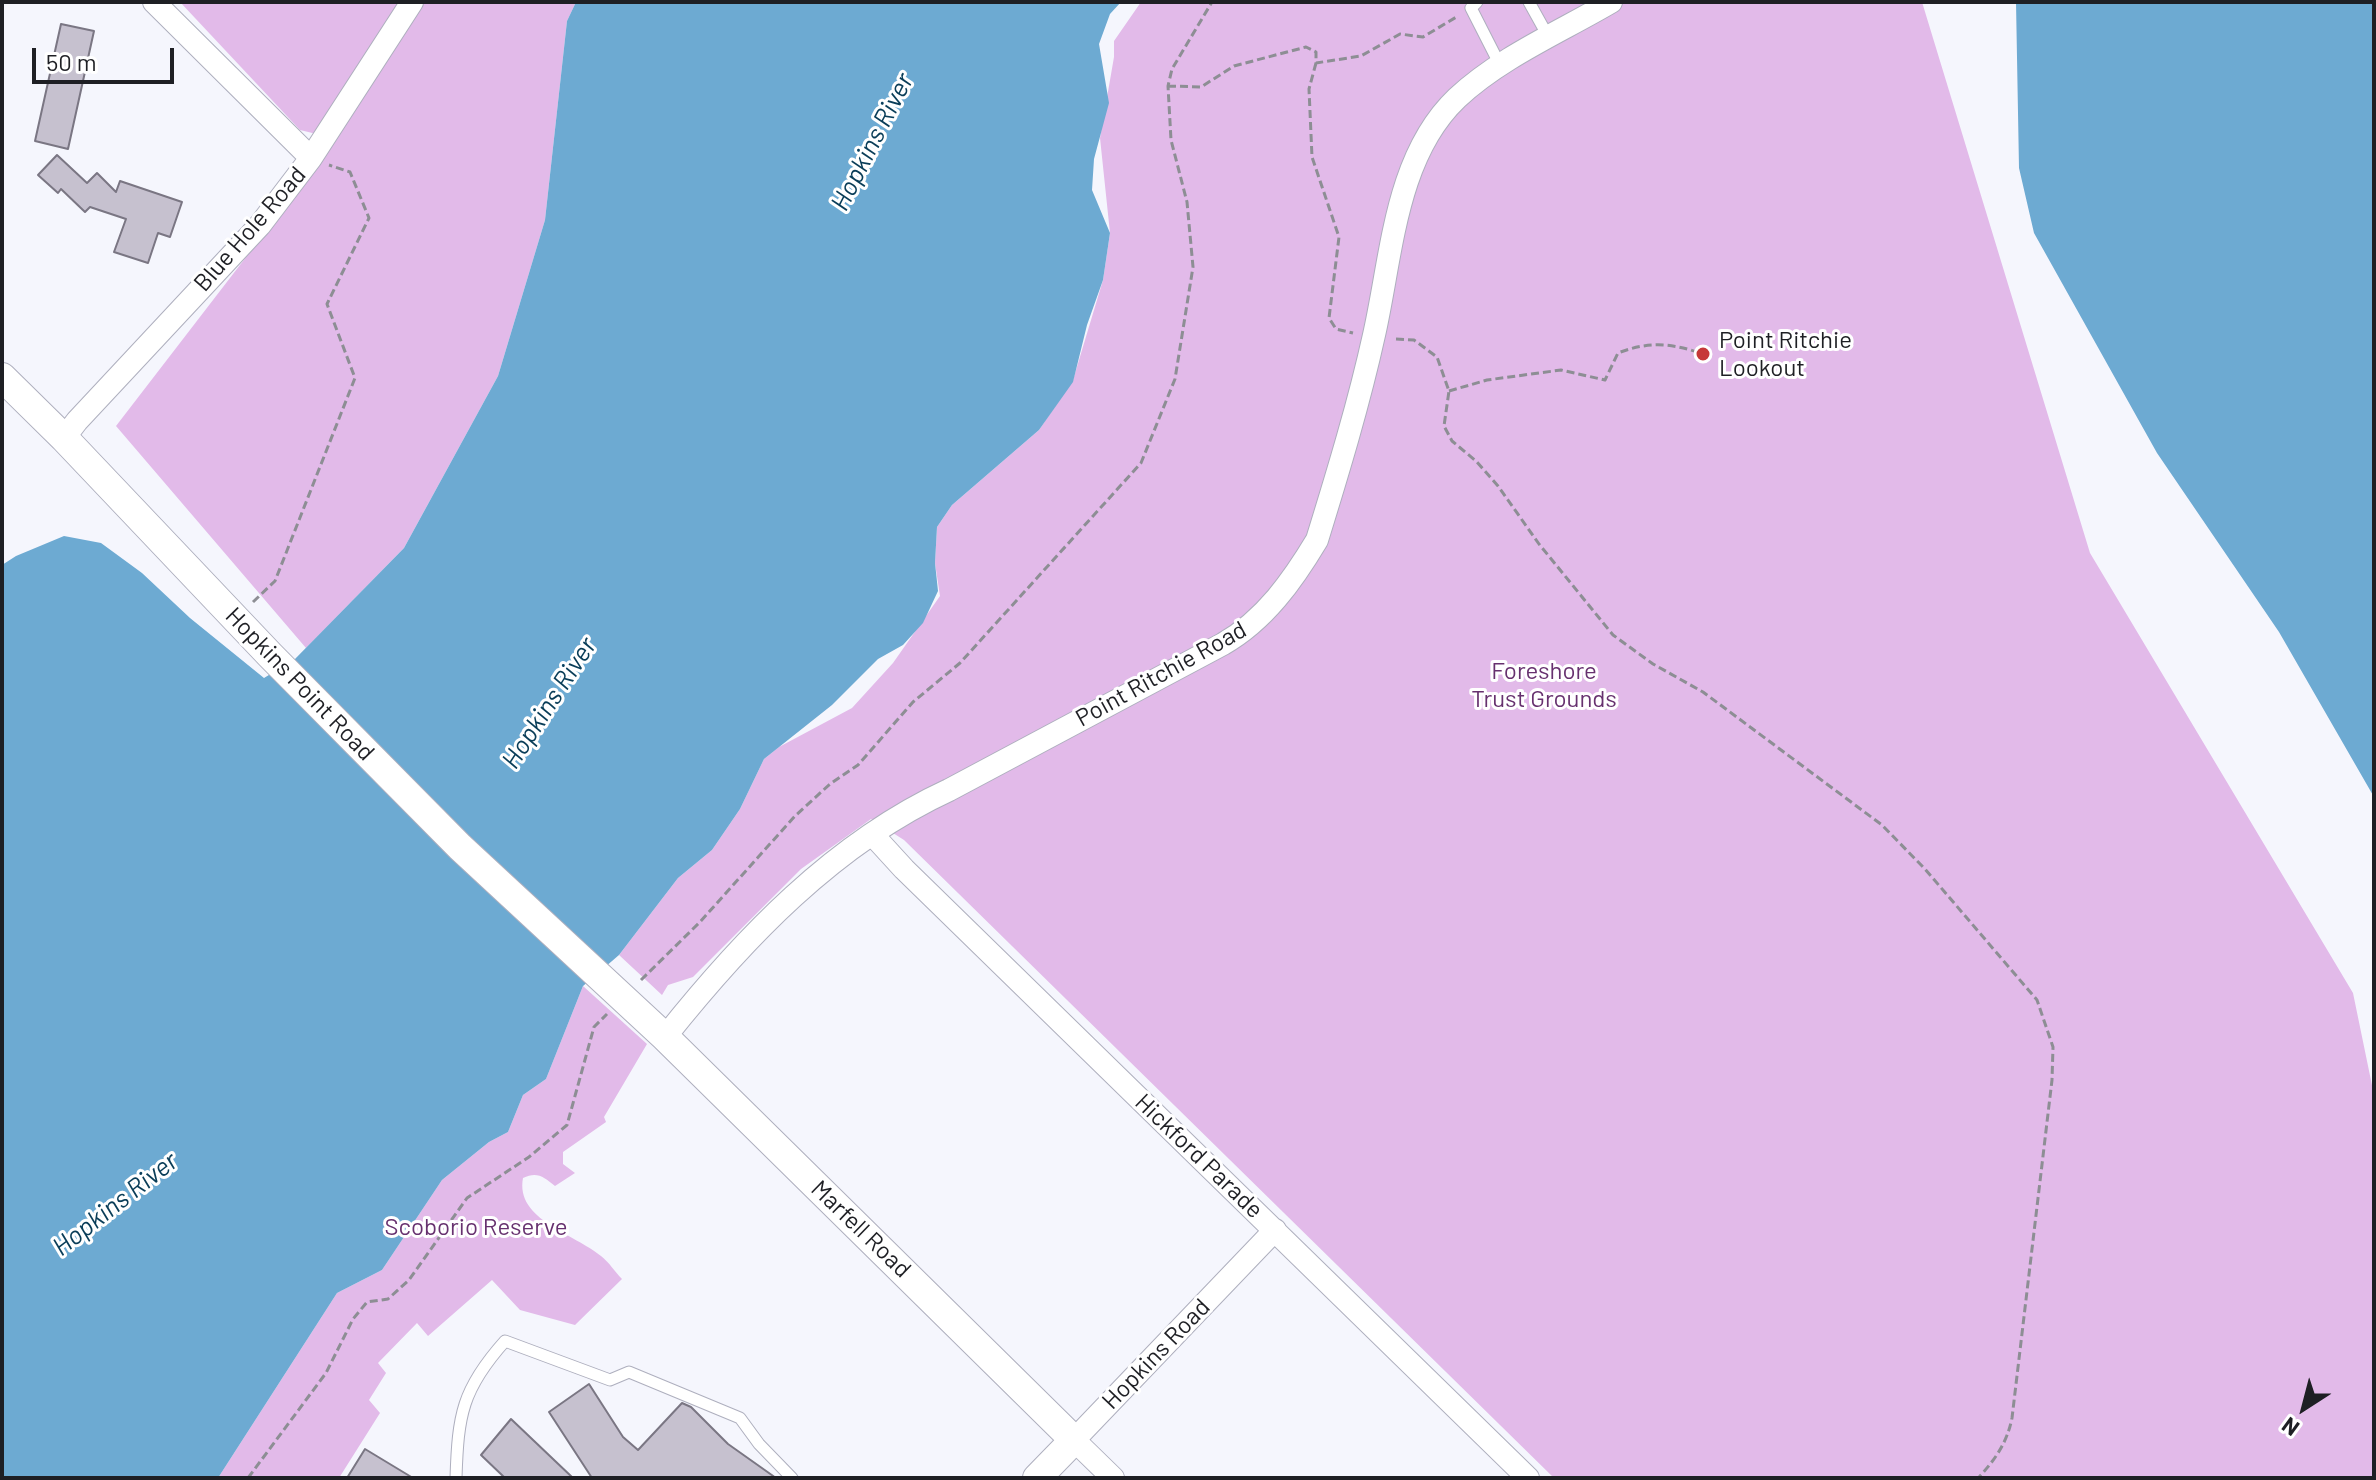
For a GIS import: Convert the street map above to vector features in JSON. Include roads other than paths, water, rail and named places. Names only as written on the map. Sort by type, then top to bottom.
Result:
[{"type":"street","points":[[154,2],[311,158]]},
{"type":"street","name":"Blue Hole Road","points":[[64,438],[260,225],[311,158],[412,2]]},
{"type":"street","name":"Point Ritchie Road","points":[[665,1037],[761,928],[838,859],[872,834],[908,809],[963,783],[1223,644],[1263,613],[1287,586],[1317,540],[1374,338],[1409,173],[1437,121],[1456,99],[1500,65],[1611,2]]},
{"type":"street","name":"Hopkins Point Road","points":[[2,377],[460,847],[615,990]]},
{"type":"street","name":"Hickford Parade","points":[[872,834],[904,869],[1528,1478]]},
{"type":"street","name":"Marfell Road","points":[[615,990],[1113,1478]]},
{"type":"street","name":"Hopkins Road","points":[[1037,1478],[1275,1230]]},
{"type":"lane","points":[[1529,2],[1549,38]]},
{"type":"lane","points":[[1474,5],[1500,65]]},
{"type":"lane","points":[[456,1478],[457,1437],[464,1400],[481,1367],[505,1341],[610,1380],[629,1372],[740,1418],[759,1444],[792,1478]]},
{"type":"water","name":"Hopkins River","points":[[576,2],[1121,2],[1110,14],[1099,44],[1109,103],[1094,159],[1092,190],[1110,233],[1103,280],[1087,325],[1073,382],[1039,430],[952,505],[937,527],[935,563],[938,591],[923,623],[903,645],[878,659],[832,705],[764,759],[740,809],[712,850],[678,878],[619,955],[583,986],[546,1079],[523,1095],[508,1132],[489,1142],[442,1180],[382,1270],[337,1293],[218,1478],[2,1478],[2,565],[64,536],[101,543],[142,573],[190,618],[264,678],[295,659],[404,548],[498,376],[545,220],[567,21]]},
{"type":"water","points":[[2016,2],[2374,2],[2374,797],[2279,632],[2157,453],[2034,233],[2019,168]]},
{"type":"place","name":"Point Ritchie Lookout","points":[[1703,354]]},
{"type":"park label","name":"Foreshore Trust Grounds","points":[[1544,685]]},
{"type":"park label","name":"Scoborio Reserve","points":[[476,1227]]}]
